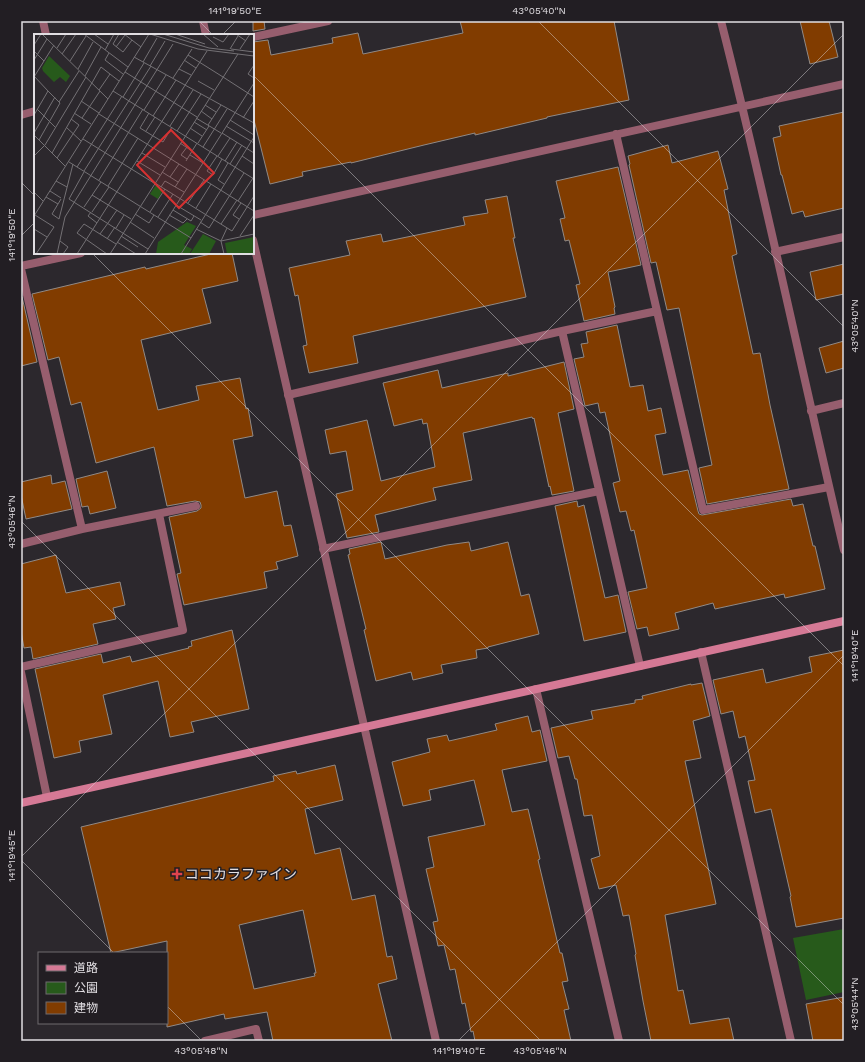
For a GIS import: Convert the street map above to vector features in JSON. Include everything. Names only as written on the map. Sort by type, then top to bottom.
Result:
[{"type":"street","points":[[43,21],[46,34]]},
{"type":"street","points":[[203,21],[206,34]]},
{"type":"street","points":[[254,37],[328,21]]},
{"type":"street","points":[[721,21],[743,106],[811,411],[844,550]]},
{"type":"street","points":[[254,215],[844,84]]},
{"type":"street","points":[[21,115],[34,111]]},
{"type":"street","points":[[616,134],[703,510],[829,487]]},
{"type":"street","points":[[776,252],[844,237]]},
{"type":"street","points":[[254,244],[436,1041]]},
{"type":"street","points":[[77,254],[21,268],[82,529]]},
{"type":"street","points":[[288,395],[562,331],[657,311]]},
{"type":"street","points":[[562,331],[640,666]]},
{"type":"street","points":[[811,411],[844,403]]},
{"type":"street","points":[[323,549],[599,491]]},
{"type":"street","points":[[21,544],[82,529],[196,506]]},
{"type":"street","points":[[21,667],[183,630],[159,514]]},
{"type":"street","points":[[21,803],[844,621]]},
{"type":"street","points":[[701,652],[790,1041]]},
{"type":"street","points":[[21,672],[47,797]]},
{"type":"street","points":[[536,689],[619,1041]]},
{"type":"street","points":[[205,1041],[256,1029],[259,1041]]},
{"type":"green space","points":[[844,929],[844,992],[806,1000],[793,938]]},
{"type":"building","points":[[253,21],[264,21],[265,29],[253,31]]},
{"type":"building","points":[[460,21],[614,21],[629,100],[547,117],[475,135],[475,133],[351,163],[302,172],[303,176],[270,184],[254,120],[254,42],[268,40],[271,55],[333,43],[332,38],[358,33],[363,54],[463,33]]},
{"type":"building","points":[[800,21],[829,21],[838,57],[810,64]]},
{"type":"building","points":[[844,112],[844,208],[805,217],[803,211],[792,214],[781,175],[773,138],[781,136],[779,126]]},
{"type":"building","points":[[668,145],[672,163],[718,151],[728,189],[724,190],[737,254],[732,256],[753,354],[760,353],[789,489],[707,504],[699,468],[712,465],[679,308],[667,310],[656,262],[651,263],[628,156]]},
{"type":"building","points":[[618,167],[641,265],[608,272],[615,314],[584,321],[576,285],[580,284],[569,240],[565,241],[560,219],[565,218],[556,181]]},
{"type":"building","points":[[507,196],[515,238],[513,238],[526,297],[353,336],[358,363],[309,373],[303,346],[307,345],[298,295],[295,296],[289,268],[350,255],[346,241],[381,234],[383,242],[465,225],[463,217],[488,213],[485,200]]},
{"type":"building","points":[[211,254],[232,254],[238,281],[202,289],[211,323],[141,340],[158,410],[199,400],[196,386],[240,378],[246,409],[248,408],[253,436],[233,440],[245,498],[277,491],[284,526],[291,525],[298,556],[276,562],[278,569],[264,572],[267,588],[184,605],[177,574],[181,573],[169,517],[197,511],[201,508],[200,502],[195,501],[167,506],[154,447],[96,463],[81,402],[71,405],[59,357],[48,360],[32,294],[145,267],[146,269]]},
{"type":"building","points":[[844,264],[844,294],[816,300],[810,272]]},
{"type":"building","points":[[21,297],[37,362],[21,366]]},
{"type":"building","points":[[617,325],[630,387],[643,385],[648,411],[661,408],[666,433],[655,435],[663,475],[688,470],[698,511],[699,514],[702,515],[791,499],[793,506],[803,504],[825,589],[785,598],[784,594],[715,609],[713,603],[675,613],[679,629],[649,636],[647,627],[637,629],[628,592],[647,588],[634,530],[631,531],[626,511],[620,512],[613,483],[620,481],[605,412],[600,413],[598,403],[585,406],[574,359],[584,357],[581,344],[588,343],[586,332]]},
{"type":"building","points":[[844,341],[844,368],[826,373],[819,348]]},
{"type":"building","points":[[564,362],[574,409],[558,413],[574,491],[552,495],[534,418],[533,419],[532,417],[463,433],[472,480],[433,488],[436,500],[375,515],[379,532],[347,538],[336,494],[353,490],[346,451],[330,454],[325,430],[367,420],[381,481],[435,467],[427,423],[423,424],[422,419],[394,426],[383,383],[438,370],[442,388],[508,373],[508,376]]},
{"type":"building","points":[[107,471],[116,508],[90,514],[88,506],[82,507],[76,479]]},
{"type":"building","points":[[51,475],[52,484],[65,481],[72,509],[26,519],[21,495],[21,482]]},
{"type":"building","points":[[577,501],[578,507],[584,505],[605,598],[618,595],[626,632],[584,641],[555,506]]},
{"type":"building","points":[[381,542],[385,559],[447,545],[469,542],[471,551],[508,542],[521,596],[529,594],[539,634],[476,650],[477,658],[441,665],[443,673],[413,680],[411,672],[376,681],[364,630],[366,629],[348,555],[350,554],[349,549]]},
{"type":"building","points":[[56,555],[66,593],[120,582],[125,605],[113,608],[116,619],[93,624],[98,644],[33,659],[31,647],[24,648],[21,631],[21,564]]},
{"type":"building","points":[[232,630],[249,709],[191,722],[194,732],[170,737],[158,681],[103,695],[112,734],[79,741],[81,752],[54,758],[35,669],[101,654],[103,663],[130,656],[132,662],[189,648],[188,647],[192,646],[191,641]]},
{"type":"building","points":[[844,650],[844,918],[796,927],[791,896],[771,809],[755,813],[748,781],[755,780],[745,736],[739,738],[733,711],[721,714],[713,680],[763,669],[766,683],[812,672],[809,657]]},
{"type":"building","points":[[702,683],[710,716],[693,721],[701,758],[685,761],[716,904],[665,915],[678,991],[683,990],[690,1024],[729,1018],[734,1041],[651,1041],[629,915],[623,916],[616,885],[599,889],[591,859],[600,856],[592,815],[584,816],[577,779],[575,779],[569,756],[558,758],[551,728],[593,719],[591,711],[635,703],[635,700],[643,699],[642,696],[691,684]]},
{"type":"building","points":[[528,716],[532,732],[540,730],[547,761],[502,770],[512,812],[528,809],[540,859],[538,860],[568,981],[562,982],[569,1009],[564,1010],[571,1041],[475,1041],[473,1031],[471,1032],[465,1003],[462,1004],[455,969],[450,970],[444,945],[438,946],[433,922],[438,921],[426,869],[434,867],[428,837],[485,825],[474,780],[429,790],[431,800],[403,806],[392,762],[430,752],[427,739],[447,735],[449,741],[497,730],[495,724]]},
{"type":"building","points":[[335,765],[343,800],[305,809],[315,854],[340,848],[352,900],[375,895],[387,957],[392,956],[397,979],[378,984],[392,1041],[273,1041],[267,1012],[225,1019],[224,1014],[167,1027],[167,941],[111,952],[81,827],[274,781],[273,776],[296,771],[297,774]],"holes":[[[303,910],[316,973],[314,973],[315,976],[254,989],[239,925]]]},
{"type":"building","points":[[844,997],[844,1041],[813,1041],[806,1004]]},
{"type":"place","name":"ココカラファイン","points":[[177,874]]}]
